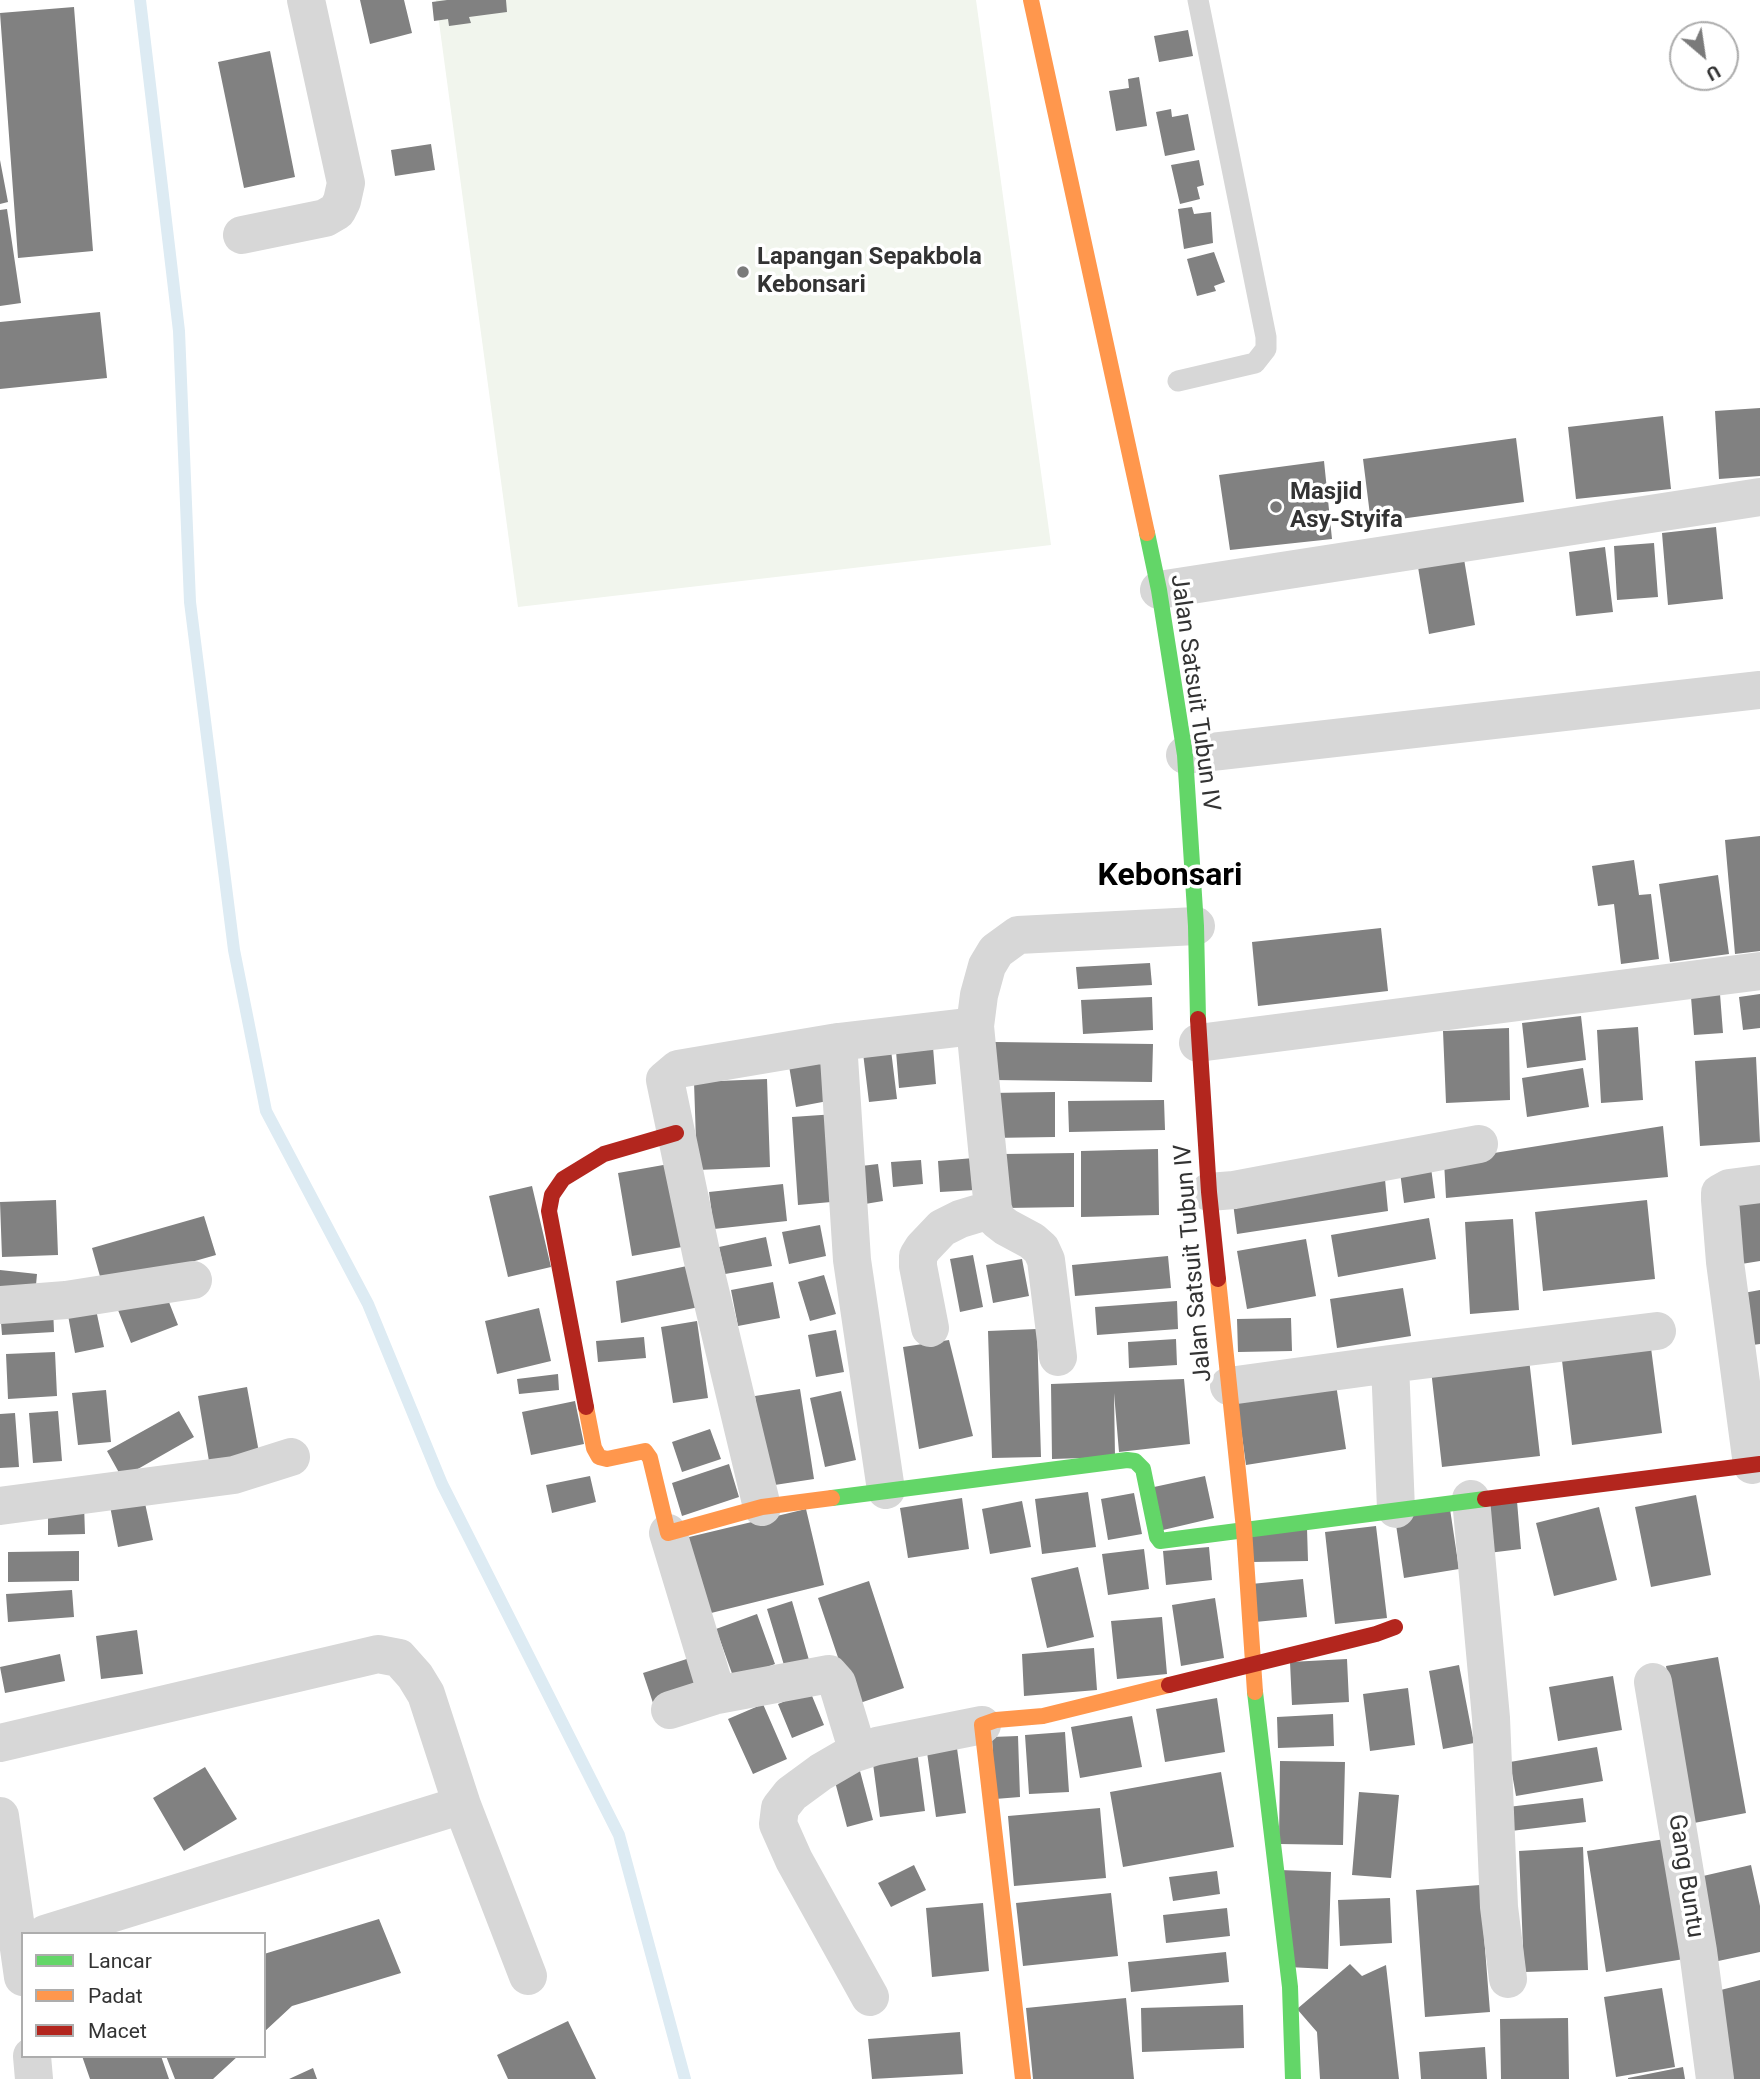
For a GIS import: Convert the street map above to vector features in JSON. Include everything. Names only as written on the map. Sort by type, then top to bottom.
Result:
[{"type":"street","points":[[242,235],[325,218],[337,211],[342,201],[346,183],[306,0]]},
{"type":"street","name":"Jalan Satsuit Tubun IV","points":[[1031,0],[1159,590],[1185,755],[1196,926],[1198,1043],[1209,1192],[1244,1529],[1252,1664],[1290,1987],[1293,2079]]},
{"type":"street","points":[[1159,590],[1760,497]]},
{"type":"street","points":[[1185,755],[1760,690]]},
{"type":"street","points":[[1058,1357],[1046,1260],[1041,1249],[1032,1241],[997,1220],[993,1209],[975,1026],[979,995],[987,966],[996,951],[1018,935],[1196,926]]},
{"type":"street","points":[[1198,1043],[1760,971]]},
{"type":"street","points":[[762,1507],[702,1256],[665,1080],[678,1069],[838,1042],[975,1026]]},
{"type":"street","points":[[838,1042],[852,1260],[886,1490]]},
{"type":"street","points":[[676,1133],[604,1154],[579,1168],[563,1179],[552,1195],[549,1211],[594,1448],[599,1457],[607,1459],[645,1451],[650,1458],[668,1533],[717,1695]]},
{"type":"street","points":[[1209,1192],[1234,1190],[1479,1144]]},
{"type":"street","points":[[668,1533],[762,1507],[1127,1460],[1135,1461],[1143,1469],[1154,1530],[1160,1541],[1471,1499],[1756,1465],[1725,1262],[1720,1193],[1729,1188],[1760,1184]]},
{"type":"street","points":[[930,1328],[918,1256],[943,1228],[993,1209]]},
{"type":"street","points":[[0,1306],[66,1300],[193,1280]]},
{"type":"street","points":[[1229,1386],[1657,1331]]},
{"type":"street","points":[[1390,1364],[1396,1509]]},
{"type":"street","points":[[0,1506],[234,1475],[291,1457]]},
{"type":"street","points":[[1471,1499],[1492,1718],[1499,1907],[1508,1979]]},
{"type":"street","points":[[870,1997],[794,1860],[778,1824],[780,1808],[791,1794],[821,1772],[858,1752],[877,1746],[982,1726],[996,1720],[1043,1716],[1376,1634],[1395,1627]]},
{"type":"street","points":[[0,1743],[378,1654],[400,1658],[426,1694],[462,1805],[528,1976]]},
{"type":"street","points":[[670,1710],[717,1695],[822,1673],[829,1674],[837,1683],[858,1752]]},
{"type":"street","name":"Gang Buntu","points":[[1653,1682],[1698,1951],[1714,2075]]},
{"type":"street","points":[[982,1726],[1023,2079]]},
{"type":"street","points":[[76,1932],[462,1805]]},
{"type":"street","points":[[0,1816],[24,1932]]},
{"type":"street","points":[[32,2058],[34,2079]]},
{"type":"lane","points":[[1178,381],[1255,363],[1266,349],[1266,337],[1198,0]]},
{"type":"shaded area","name":"Lapangan Sepakbola Kebonsari","points":[[436,0],[976,0],[1051,545],[518,607]]},
{"type":"building","points":[[360,0],[404,0],[412,33],[370,44]]},
{"type":"building","points":[[506,0],[507,12],[469,17],[471,23],[449,26],[448,19],[434,21],[432,2]]},
{"type":"building","points":[[74,7],[93,251],[18,258],[0,13]]},
{"type":"building","points":[[1188,30],[1193,56],[1159,62],[1154,36]]},
{"type":"building","points":[[270,51],[295,177],[244,188],[218,62]]},
{"type":"building","points":[[1139,77],[1147,126],[1116,131],[1109,91],[1129,88],[1128,79]]},
{"type":"building","points":[[1171,109],[1172,117],[1188,114],[1195,150],[1165,156],[1156,112]]},
{"type":"building","points":[[431,144],[435,170],[395,176],[391,150]]},
{"type":"building","points":[[0,160],[8,202],[0,204]]},
{"type":"building","points":[[1199,160],[1204,185],[1197,187],[1200,199],[1180,204],[1171,165]]},
{"type":"building","points":[[1192,207],[1194,214],[1211,212],[1213,243],[1184,249],[1178,209]]},
{"type":"building","points":[[7,209],[21,303],[0,306],[0,210]]},
{"type":"building","points":[[1214,252],[1225,282],[1214,286],[1216,291],[1197,296],[1187,259]]},
{"type":"building","points":[[100,312],[107,378],[0,389],[0,322]]},
{"type":"building","points":[[1760,408],[1760,476],[1719,479],[1715,411]]},
{"type":"building","points":[[1663,416],[1671,489],[1576,499],[1568,427]]},
{"type":"building","points":[[1516,438],[1524,502],[1371,523],[1363,459]]},
{"type":"building","name":"Masjid Asy-Styifa","points":[[1324,461],[1332,539],[1230,550],[1219,475]]},
{"type":"building","points":[[1716,527],[1723,599],[1668,605],[1662,533]]},
{"type":"building","points":[[1654,543],[1658,597],[1617,600],[1614,546]]},
{"type":"building","points":[[1605,547],[1613,612],[1576,616],[1569,552]]},
{"type":"building","points":[[1464,559],[1475,625],[1429,634],[1418,567]]},
{"type":"building","points":[[1760,836],[1760,951],[1735,954],[1725,840]]},
{"type":"building","points":[[1634,860],[1639,895],[1651,894],[1659,959],[1621,964],[1614,904],[1598,906],[1592,866]]},
{"type":"building","points":[[1718,875],[1729,954],[1670,962],[1659,884]]},
{"type":"building","points":[[1381,928],[1388,991],[1258,1006],[1252,942]]},
{"type":"building","points":[[1150,963],[1152,985],[1078,989],[1076,967]]},
{"type":"building","points":[[1720,994],[1723,1033],[1694,1035],[1691,997]]},
{"type":"building","points":[[1760,994],[1760,1028],[1743,1030],[1739,997]]},
{"type":"building","points":[[1152,997],[1153,1030],[1083,1034],[1081,1000]]},
{"type":"building","points":[[1581,1016],[1586,1060],[1527,1068],[1522,1023]]},
{"type":"building","points":[[1638,1027],[1643,1100],[1601,1103],[1597,1030]]},
{"type":"building","points":[[1509,1028],[1510,1100],[1446,1103],[1443,1031]]},
{"type":"building","points":[[995,1042],[1153,1044],[1152,1082],[994,1080]]},
{"type":"building","points":[[933,1047],[936,1084],[899,1088],[896,1051]]},
{"type":"building","points":[[891,1050],[897,1099],[869,1102],[863,1053]]},
{"type":"building","points":[[825,1053],[833,1100],[796,1107],[788,1060]]},
{"type":"building","points":[[1756,1057],[1760,1142],[1700,1146],[1695,1061]]},
{"type":"building","points":[[1583,1068],[1589,1107],[1527,1117],[1522,1078]]},
{"type":"building","points":[[767,1079],[770,1167],[697,1170],[694,1082]]},
{"type":"building","points":[[1055,1092],[1055,1137],[990,1138],[990,1093]]},
{"type":"building","points":[[1164,1100],[1165,1130],[1069,1132],[1068,1101]]},
{"type":"building","points":[[836,1114],[842,1201],[798,1205],[792,1117]]},
{"type":"building","points":[[1663,1126],[1668,1177],[1446,1198],[1444,1161]]},
{"type":"building","points":[[1158,1149],[1159,1215],[1081,1217],[1081,1151]]},
{"type":"building","points":[[1074,1153],[1074,1207],[1005,1208],[1004,1154]]},
{"type":"building","points":[[974,1158],[975,1190],[940,1192],[938,1161]]},
{"type":"building","points":[[921,1160],[923,1184],[893,1187],[891,1162]]},
{"type":"building","points":[[1430,1160],[1435,1198],[1404,1203],[1399,1164]]},
{"type":"building","points":[[669,1164],[682,1247],[632,1256],[618,1173]]},
{"type":"building","points":[[878,1164],[883,1201],[859,1205],[853,1167]]},
{"type":"building","points":[[1384,1169],[1388,1211],[1237,1234],[1233,1203]]},
{"type":"building","points":[[783,1184],[787,1221],[714,1229],[709,1192]]},
{"type":"building","points":[[532,1186],[551,1267],[508,1277],[489,1196]]},
{"type":"building","points":[[1760,1199],[1760,1261],[1735,1265],[1730,1205]]},
{"type":"building","points":[[56,1200],[58,1255],[2,1257],[0,1202]]},
{"type":"building","points":[[1647,1200],[1655,1279],[1543,1291],[1535,1212]]},
{"type":"building","points":[[204,1216],[216,1255],[103,1287],[92,1248]]},
{"type":"building","points":[[1429,1218],[1436,1259],[1338,1277],[1331,1235]]},
{"type":"building","points":[[1513,1219],[1519,1310],[1470,1314],[1465,1222]]},
{"type":"building","points":[[820,1225],[826,1256],[789,1264],[782,1232]]},
{"type":"building","points":[[766,1237],[772,1266],[725,1274],[719,1247]]},
{"type":"building","points":[[1306,1239],[1316,1296],[1247,1309],[1237,1251]]},
{"type":"building","points":[[973,1255],[983,1307],[960,1312],[950,1259]]},
{"type":"building","points":[[1168,1256],[1171,1288],[1075,1296],[1072,1265]]},
{"type":"building","points":[[1022,1259],[1029,1296],[993,1303],[986,1265]]},
{"type":"building","points":[[687,1266],[699,1307],[621,1323],[616,1281]]},
{"type":"building","points":[[0,1270],[37,1274],[35,1296],[0,1292]]},
{"type":"building","points":[[824,1275],[836,1314],[810,1321],[798,1282]]},
{"type":"building","points":[[773,1282],[780,1318],[738,1326],[731,1290]]},
{"type":"building","points":[[163,1287],[178,1325],[131,1343],[116,1305]]},
{"type":"building","points":[[1403,1288],[1411,1336],[1337,1348],[1330,1299]]},
{"type":"building","points":[[1760,1290],[1760,1344],[1745,1346],[1738,1294]]},
{"type":"building","points":[[1177,1301],[1178,1329],[1097,1335],[1095,1307]]},
{"type":"building","points":[[95,1305],[104,1347],[75,1353],[67,1310]]},
{"type":"building","points":[[53,1307],[54,1332],[2,1335],[0,1310]]},
{"type":"building","points":[[539,1308],[551,1361],[497,1374],[485,1321]]},
{"type":"building","points":[[1291,1318],[1292,1351],[1238,1352],[1237,1319]]},
{"type":"building","points":[[697,1321],[708,1398],[673,1403],[661,1327]]},
{"type":"building","points":[[1037,1329],[1041,1457],[992,1458],[988,1331]]},
{"type":"building","points":[[836,1330],[844,1372],[816,1377],[808,1335]]},
{"type":"building","points":[[644,1337],[646,1358],[598,1362],[596,1341]]},
{"type":"building","points":[[1176,1339],[1177,1365],[1129,1368],[1128,1342]]},
{"type":"building","points":[[949,1340],[973,1436],[919,1449],[903,1347]]},
{"type":"building","points":[[1650,1340],[1662,1433],[1572,1445],[1561,1352]]},
{"type":"building","points":[[1528,1350],[1540,1456],[1442,1467],[1430,1361]]},
{"type":"building","points":[[55,1352],[57,1396],[8,1399],[6,1354]]},
{"type":"building","points":[[558,1374],[559,1390],[519,1394],[517,1379]]},
{"type":"building","points":[[1335,1378],[1346,1449],[1246,1465],[1236,1393]]},
{"type":"building","points":[[1184,1379],[1190,1444],[1119,1452],[1114,1393],[1115,1457],[1052,1459],[1051,1384]]},
{"type":"building","points":[[247,1387],[260,1458],[210,1467],[198,1396]]},
{"type":"building","points":[[800,1389],[814,1479],[768,1486],[755,1396]]},
{"type":"building","points":[[106,1390],[111,1442],[78,1445],[72,1393]]},
{"type":"building","points":[[841,1391],[856,1460],[825,1467],[810,1398]]},
{"type":"building","points":[[575,1401],[584,1444],[531,1455],[522,1412]]},
{"type":"building","points":[[58,1411],[62,1461],[33,1463],[29,1413]]},
{"type":"building","points":[[179,1411],[194,1437],[122,1478],[107,1451]]},
{"type":"building","points":[[15,1413],[19,1467],[0,1468],[0,1414]]},
{"type":"building","points":[[710,1429],[721,1459],[682,1472],[672,1442]]},
{"type":"building","points":[[729,1464],[739,1497],[682,1516],[672,1483]]},
{"type":"building","points":[[590,1476],[596,1502],[552,1513],[546,1485]]},
{"type":"building","points":[[1205,1476],[1214,1518],[1163,1530],[1154,1487]]},
{"type":"building","points":[[1088,1492],[1096,1547],[1042,1554],[1035,1499]]},
{"type":"building","points":[[1134,1493],[1142,1534],[1108,1540],[1101,1499]]},
{"type":"building","points":[[143,1494],[153,1540],[118,1547],[109,1501]]},
{"type":"building","points":[[1696,1495],[1711,1575],[1651,1587],[1635,1507]]},
{"type":"building","points":[[962,1498],[969,1549],[908,1558],[900,1508]]},
{"type":"building","points":[[1022,1501],[1031,1547],[990,1554],[982,1509]]},
{"type":"building","points":[[1517,1501],[1521,1549],[1480,1554],[1475,1506]]},
{"type":"building","points":[[48,1504],[84,1504],[85,1534],[48,1535]]},
{"type":"building","points":[[1599,1507],[1617,1580],[1554,1596],[1536,1523]]},
{"type":"building","points":[[806,1509],[824,1585],[703,1615],[685,1538]]},
{"type":"building","points":[[1450,1509],[1459,1569],[1404,1578],[1395,1518]]},
{"type":"building","points":[[1376,1526],[1387,1618],[1335,1624],[1325,1532]]},
{"type":"building","points":[[1307,1528],[1308,1561],[1252,1562],[1251,1530]]},
{"type":"building","points":[[1209,1547],[1212,1580],[1166,1585],[1163,1551]]},
{"type":"building","points":[[1144,1549],[1149,1589],[1108,1595],[1102,1554]]},
{"type":"building","points":[[79,1551],[79,1581],[8,1582],[8,1552]]},
{"type":"building","points":[[1078,1567],[1094,1637],[1047,1648],[1031,1578]]},
{"type":"building","points":[[1303,1579],[1307,1617],[1255,1622],[1251,1584]]},
{"type":"building","points":[[869,1581],[904,1688],[854,1705],[818,1598]]},
{"type":"building","points":[[72,1590],[74,1617],[8,1622],[6,1594]]},
{"type":"building","points":[[1215,1598],[1224,1658],[1181,1666],[1172,1605]]},
{"type":"building","points":[[792,1601],[811,1667],[787,1675],[767,1609]]},
{"type":"building","points":[[757,1614],[775,1664],[734,1679],[716,1629]]},
{"type":"building","points":[[1162,1617],[1167,1674],[1117,1679],[1111,1621]]},
{"type":"building","points":[[137,1630],[143,1674],[101,1679],[96,1636]]},
{"type":"building","points":[[1094,1648],[1097,1690],[1024,1696],[1022,1654]]},
{"type":"building","points":[[60,1654],[65,1681],[5,1693],[0,1667]]},
{"type":"building","points":[[693,1657],[702,1686],[653,1703],[643,1673]]},
{"type":"building","points":[[1718,1657],[1746,1813],[1694,1823],[1666,1666]]},
{"type":"building","points":[[1347,1659],[1349,1702],[1292,1705],[1290,1662]]},
{"type":"building","points":[[1459,1665],[1474,1743],[1443,1749],[1429,1671]]},
{"type":"building","points":[[1613,1676],[1622,1730],[1558,1741],[1549,1687]]},
{"type":"building","points":[[1408,1688],[1415,1745],[1370,1751],[1363,1694]]},
{"type":"building","points":[[810,1691],[824,1725],[792,1738],[778,1704]]},
{"type":"building","points":[[1217,1698],[1225,1752],[1165,1762],[1156,1709]]},
{"type":"building","points":[[763,1704],[787,1759],[753,1774],[728,1719]]},
{"type":"building","points":[[1333,1714],[1334,1746],[1278,1748],[1277,1717]]},
{"type":"building","points":[[1132,1716],[1142,1767],[1080,1778],[1071,1727]]},
{"type":"building","points":[[1065,1732],[1069,1792],[1029,1794],[1025,1735]]},
{"type":"building","points":[[1018,1736],[1020,1797],[995,1799],[992,1737]]},
{"type":"building","points":[[956,1741],[966,1813],[936,1817],[926,1745]]},
{"type":"building","points":[[1597,1747],[1603,1781],[1516,1796],[1510,1762]]},
{"type":"building","points":[[917,1750],[925,1811],[880,1817],[872,1756]]},
{"type":"building","points":[[1280,1761],[1345,1762],[1343,1845],[1279,1844]]},
{"type":"building","points":[[205,1767],[237,1819],[184,1851],[153,1798]]},
{"type":"building","points":[[860,1771],[873,1820],[847,1827],[834,1778]]},
{"type":"building","points":[[1221,1772],[1234,1847],[1123,1867],[1110,1792]]},
{"type":"building","points":[[1359,1792],[1399,1795],[1391,1878],[1352,1875]]},
{"type":"building","points":[[1583,1798],[1586,1822],[1511,1831],[1508,1807]]},
{"type":"building","points":[[1100,1808],[1106,1878],[1014,1886],[1008,1816]]},
{"type":"building","points":[[1665,1839],[1684,1959],[1606,1972],[1587,1851]]},
{"type":"building","points":[[1583,1847],[1588,1970],[1524,1972],[1519,1851]]},
{"type":"building","points":[[914,1865],[926,1890],[891,1907],[878,1883]]},
{"type":"building","points":[[1751,1865],[1760,1906],[1760,1952],[1709,1963],[1690,1879]]},
{"type":"building","points":[[1280,1870],[1331,1872],[1328,1969],[1288,1967]]},
{"type":"building","points":[[1217,1871],[1220,1894],[1173,1901],[1169,1877]]},
{"type":"building","points":[[1480,1885],[1490,2012],[1425,2017],[1416,1890]]},
{"type":"building","points":[[1111,1893],[1118,1956],[1023,1966],[1016,1903]]},
{"type":"building","points":[[1390,1898],[1392,1943],[1340,1946],[1338,1900]]},
{"type":"building","points":[[983,1903],[989,1971],[932,1977],[926,1908]]},
{"type":"building","points":[[1227,1908],[1230,1936],[1166,1943],[1163,1915]]},
{"type":"building","points":[[379,1919],[401,1973],[292,2006],[266,2030],[266,1953]]},
{"type":"building","points":[[1226,1952],[1229,1982],[1131,1992],[1128,1962]]},
{"type":"building","points":[[1350,1964],[1362,1976],[1386,1965],[1399,2079],[1320,2079],[1317,2032],[1297,2009]]},
{"type":"building","points":[[1760,1980],[1760,2079],[1730,2079],[1709,1993]]},
{"type":"building","points":[[1662,1988],[1675,2067],[1616,2077],[1604,1997]]},
{"type":"building","points":[[1126,1998],[1134,2079],[1033,2079],[1026,2008]]},
{"type":"building","points":[[1243,2005],[1244,2048],[1142,2052],[1141,2008]]},
{"type":"building","points":[[1568,2018],[1569,2079],[1501,2079],[1500,2019]]},
{"type":"building","points":[[568,2021],[596,2079],[508,2079],[497,2055]]},
{"type":"building","points":[[960,2032],[963,2074],[872,2079],[868,2039]]},
{"type":"building","points":[[1485,2047],[1487,2079],[1421,2079],[1419,2052]]},
{"type":"building","points":[[83,2058],[162,2058],[169,2079],[90,2079]]},
{"type":"building","points":[[167,2058],[236,2058],[213,2079],[175,2079]]},
{"type":"building","points":[[1683,2067],[1685,2079],[1628,2079],[1628,2078]]},
{"type":"building","points":[[313,2068],[317,2079],[289,2079]]},
{"type":"waterway","points":[[140,0],[179,331],[190,602],[234,950],[266,1111],[368,1304],[442,1484],[619,1835],[685,2079]]},
{"type":"traffic: fast","points":[[1147,533],[1159,590],[1185,755],[1196,926],[1198,1019]]},
{"type":"traffic: fast","points":[[832,1498],[1135,1461],[1143,1469],[1160,1541],[1485,1499]]},
{"type":"traffic: fast","points":[[1255,1692],[1290,1987],[1293,2079]]},
{"type":"traffic: slow","points":[[1031,0],[1147,533]]},
{"type":"traffic: slow","points":[[1218,1279],[1244,1529],[1255,1692]]},
{"type":"traffic: slow","points":[[586,1407],[594,1448],[599,1457],[607,1459],[645,1451],[650,1458],[668,1533],[762,1507],[832,1498]]},
{"type":"traffic: slow","points":[[1023,2079],[982,1725],[996,1720],[1043,1716],[1169,1685]]},
{"type":"traffic: jam","points":[[1198,1019],[1209,1192],[1218,1279]]},
{"type":"traffic: jam","points":[[586,1407],[549,1211],[552,1195],[563,1179],[604,1154],[676,1133]]},
{"type":"traffic: jam","points":[[1485,1499],[1760,1464]]},
{"type":"traffic: jam","points":[[1169,1685],[1395,1627]]},
{"type":"place","name":"Lapangan Sepakbola Kebonsari","points":[[743,272]]},
{"type":"place","name":"Masjid Asy-Styifa","points":[[1276,507]]},
{"type":"district","name":"Kebonsari","points":[[1170,877]]}]
